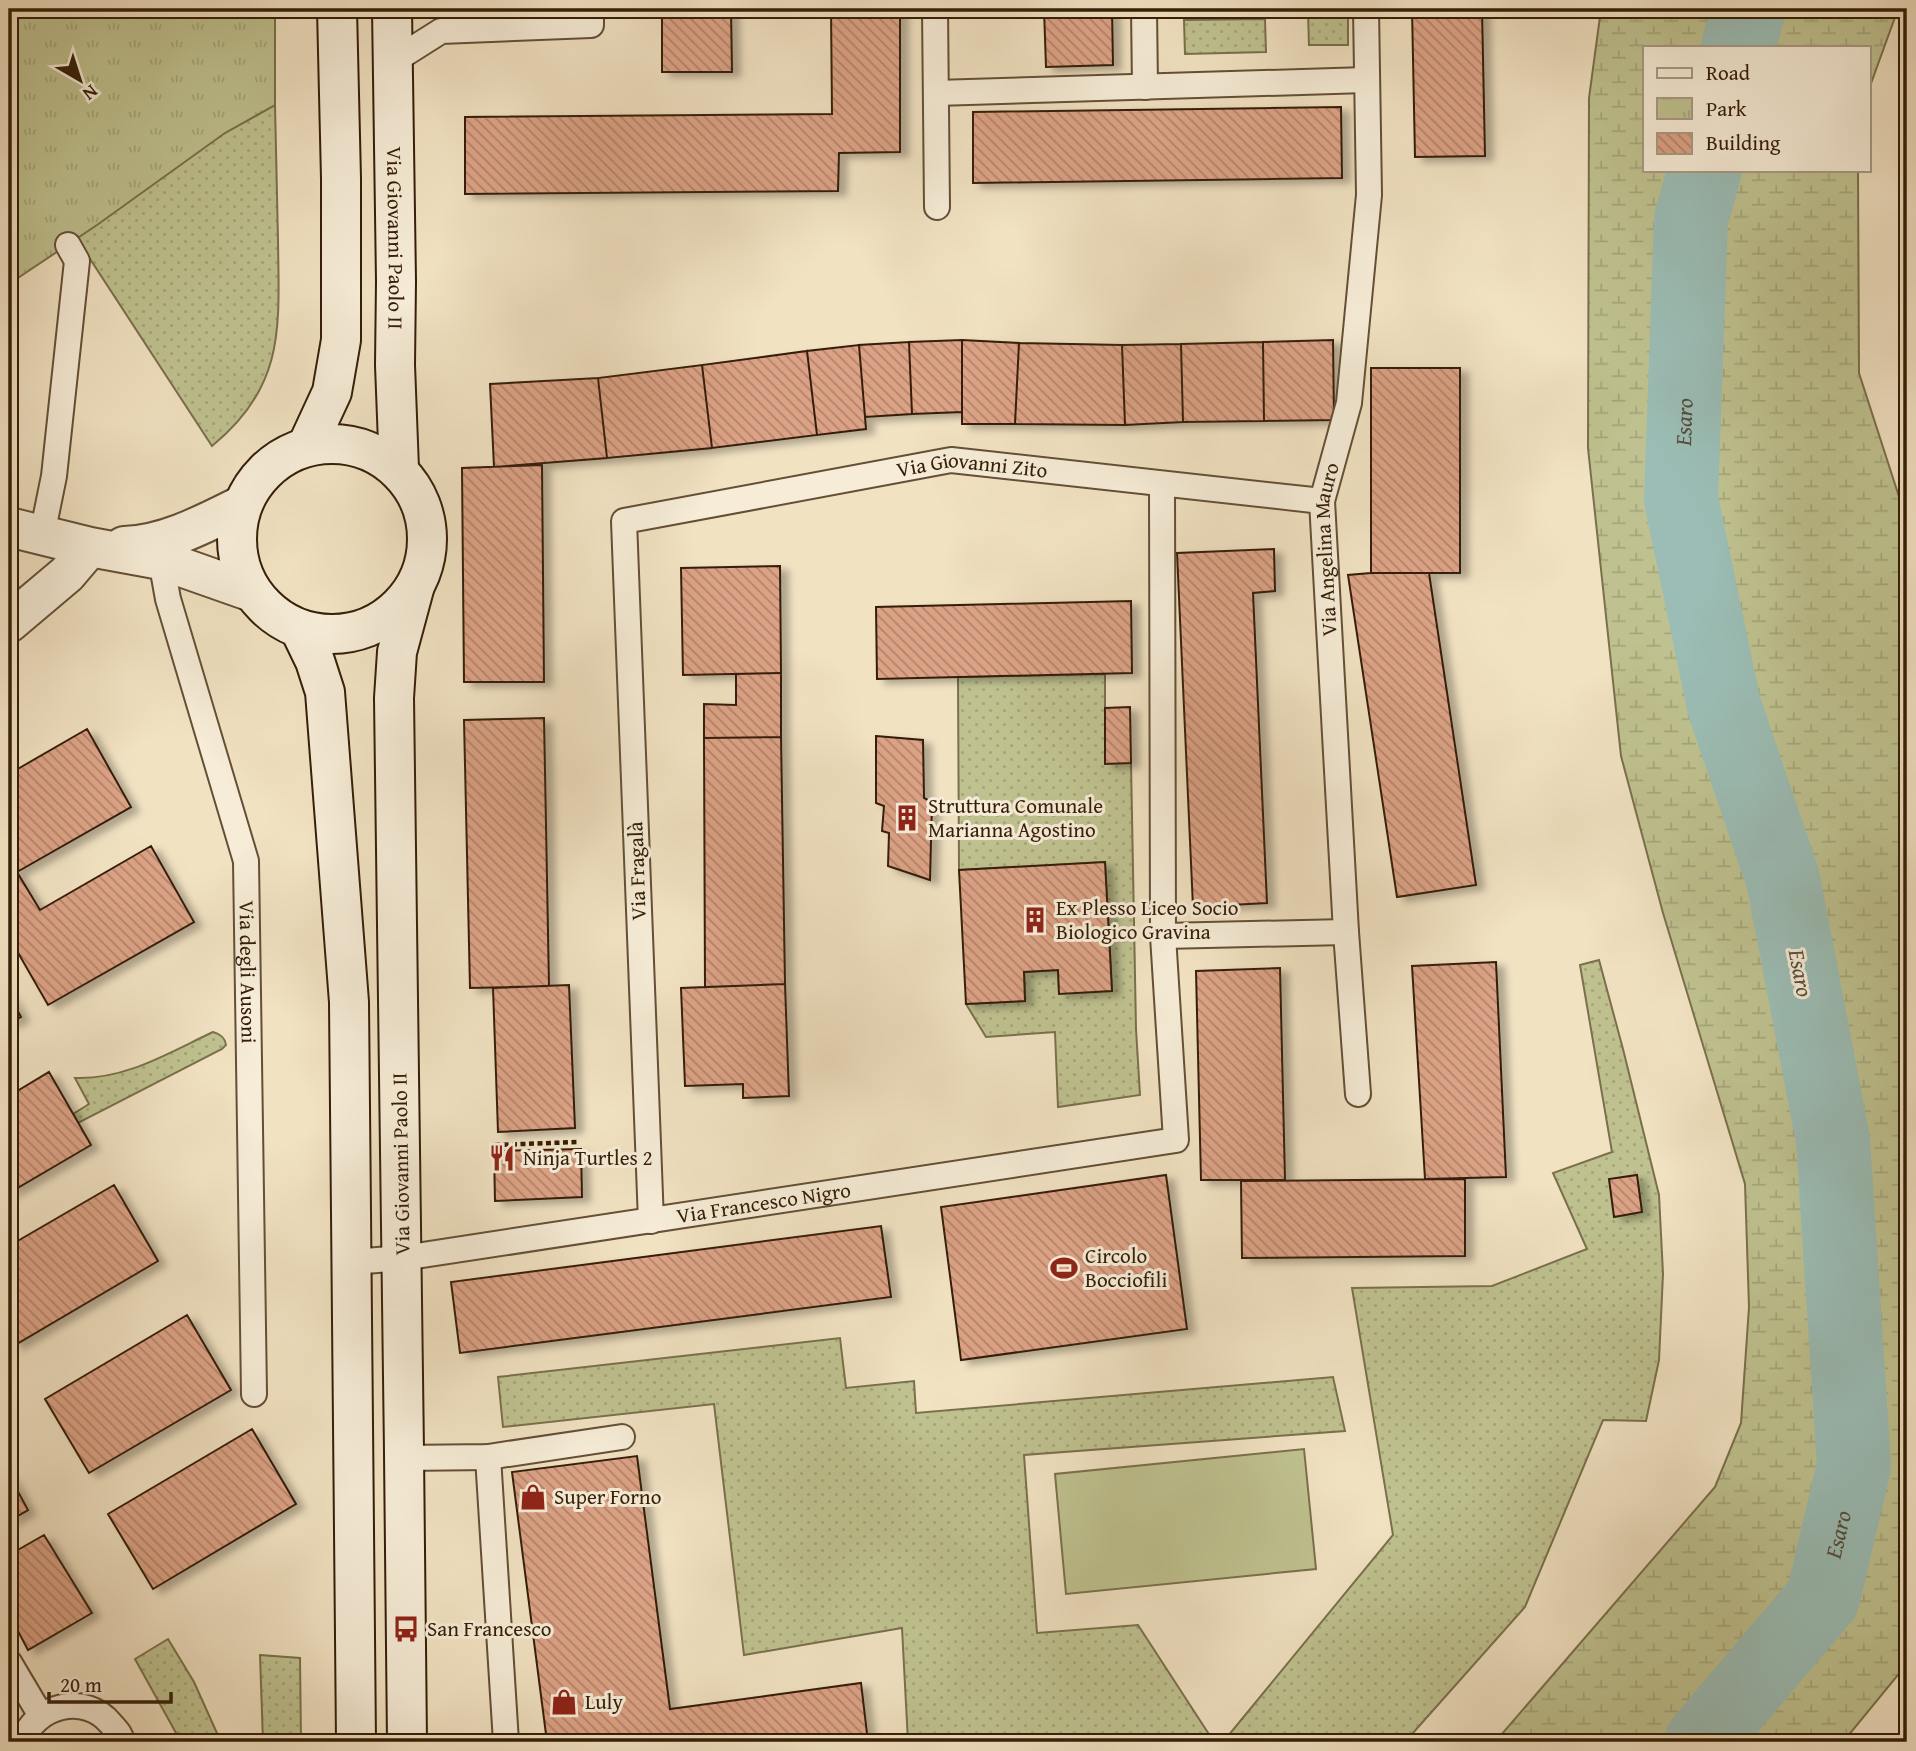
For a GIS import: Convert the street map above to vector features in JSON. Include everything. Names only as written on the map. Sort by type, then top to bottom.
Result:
[{"type":"street","points":[[307,446],[331,392],[341,340],[337,9]]},
{"type":"street","name":"Via Giovanni Paolo II","points":[[392,9],[396,281],[394,365],[398,469]]},
{"type":"street","points":[[340,442],[371,450],[398,469],[418,494],[428,526],[427,559],[414,589],[393,613],[364,629],[332,635],[300,630],[272,615],[252,592],[239,565],[236,535],[242,505],[257,479],[279,459],[307,446],[340,442]]},
{"type":"street","points":[[9,623],[67,574],[90,547],[137,546],[198,527],[242,505]]},
{"type":"street","points":[[25,531],[90,547],[161,559],[252,592]]},
{"type":"street","name":"Via Giovanni Paolo II","points":[[407,1742],[394,698],[397,652],[414,589]]},
{"type":"street","points":[[300,630],[315,661],[325,692],[349,1002],[356,1742]]},
{"type":"lane","points":[[392,62],[441,31],[591,26],[591,9]]},
{"type":"lane","points":[[935,9],[937,207]]},
{"type":"lane","points":[[1144,9],[1145,87]]},
{"type":"lane","name":"Via Angelina Mauro","points":[[1358,1094],[1346,932],[1322,501],[1349,402],[1369,195],[1366,9]]},
{"type":"lane","points":[[936,93],[1367,80]]},
{"type":"lane","points":[[25,531],[54,476],[77,261],[68,246]]},
{"type":"lane","name":"Via Giovanni Zito","points":[[624,521],[951,460],[1322,501]]},
{"type":"lane","points":[[1161,484],[1163,936],[1346,932]]},
{"type":"lane","name":"Via Fragalà","points":[[624,521],[651,1221]]},
{"type":"lane","name":"Via degli Ausoni","points":[[161,559],[168,599],[246,861],[254,1394]]},
{"type":"lane","name":"Via Francesco Nigro","points":[[352,1262],[403,1258],[1176,1140],[1163,936]]},
{"type":"lane","points":[[404,1458],[488,1457],[622,1437]]},
{"type":"lane","points":[[488,1457],[506,1742]]},
{"type":"lane","points":[[9,1662],[41,1716]]},
{"type":"lane","points":[[22,1742],[31,1726],[41,1716],[56,1708],[83,1706],[104,1715],[121,1736],[122,1742]]},
{"type":"path","points":[[495,1145],[578,1142]]},
{"type":"green space","points":[[9,9],[275,9],[275,105],[225,133],[9,284]]},
{"type":"green space","points":[[1601,9],[1898,9],[1870,86],[1870,46],[1643,46],[1643,172],[1858,172],[1859,373],[1903,509],[1907,533],[1907,1664],[1843,1742],[1495,1742],[1715,1487],[1741,1423],[1749,1307],[1745,1184],[1663,913],[1621,756],[1588,448],[1589,98]]},
{"type":"green space","points":[[1308,12],[1348,12],[1348,45],[1309,45]]},
{"type":"green space","points":[[1265,19],[1266,52],[1185,54],[1184,20]]},
{"type":"green space","points":[[9,99],[225,133],[275,105],[279,300],[273,353],[266,377],[254,401],[212,446],[77,239]]},
{"type":"green space","points":[[1105,674],[1105,763],[1131,763],[1136,1029],[1140,1095],[1058,1107],[1055,1032],[986,1037],[966,1004],[1025,1001],[1024,972],[1058,970],[1059,993],[1112,990],[1105,862],[959,870],[958,677]]},
{"type":"green space","points":[[1599,960],[1659,1195],[1663,1274],[1659,1360],[1646,1421],[1603,1420],[1525,1607],[1405,1742],[1223,1742],[1393,1535],[1352,1288],[1492,1286],[1587,1249],[1553,1173],[1612,1152],[1580,965]]},
{"type":"green space","points":[[213,1032],[225,1040],[226,1045],[222,1049],[78,1123],[73,1114],[89,1104],[75,1078],[111,1075],[129,1070]]},
{"type":"green space","points":[[840,1338],[846,1388],[914,1381],[916,1413],[1333,1377],[1345,1431],[1024,1455],[1037,1633],[1138,1625],[1214,1742],[908,1742],[902,1628],[744,1655],[714,1404],[503,1427],[498,1377]]},
{"type":"green space","points":[[1304,1449],[1316,1569],[1066,1594],[1055,1474]]},
{"type":"green space","points":[[168,1639],[194,1682],[221,1742],[181,1742],[135,1659]]},
{"type":"green space","points":[[260,1655],[300,1658],[301,1742],[263,1742]]},
{"type":"building","points":[[662,9],[731,9],[732,72],[662,72]]},
{"type":"building","points":[[831,9],[900,9],[900,152],[839,153],[838,191],[465,194],[465,117],[832,114]]},
{"type":"building","points":[[1044,9],[1112,9],[1113,65],[1046,67]]},
{"type":"building","points":[[1412,9],[1482,9],[1485,156],[1415,157]]},
{"type":"building","points":[[1341,107],[1342,178],[973,183],[973,112]]},
{"type":"building","points":[[962,340],[962,412],[912,414],[909,342]]},
{"type":"building","points":[[962,340],[1019,343],[1015,424],[962,424]]},
{"type":"building","points":[[1333,340],[1334,420],[1264,421],[1263,342]]},
{"type":"building","points":[[909,342],[912,414],[865,417],[859,345]]},
{"type":"building","points":[[1263,342],[1264,421],[1183,422],[1181,344]]},
{"type":"building","points":[[1019,343],[1122,345],[1125,425],[1015,424]]},
{"type":"building","points":[[1181,344],[1183,422],[1125,425],[1122,345]]},
{"type":"building","points":[[859,345],[866,429],[817,435],[807,351]]},
{"type":"building","points":[[807,351],[817,435],[712,448],[702,365]]},
{"type":"building","points":[[702,365],[712,448],[607,458],[598,378]]},
{"type":"building","points":[[1371,368],[1460,368],[1460,573],[1371,573]]},
{"type":"building","points":[[598,378],[607,458],[494,467],[490,384]]},
{"type":"building","points":[[542,465],[544,682],[464,682],[462,468]]},
{"type":"building","points":[[1274,549],[1275,591],[1253,593],[1267,903],[1193,907],[1177,553]]},
{"type":"building","points":[[780,566],[781,673],[683,675],[681,568]]},
{"type":"building","points":[[1429,573],[1476,885],[1397,897],[1348,575]]},
{"type":"building","points":[[1131,601],[1132,673],[877,679],[876,607]]},
{"type":"building","points":[[781,673],[781,737],[704,738],[704,704],[736,705],[736,674]]},
{"type":"building","points":[[1130,707],[1131,763],[1105,764],[1105,708]]},
{"type":"building","points":[[544,718],[549,986],[470,988],[464,720]]},
{"type":"building","points":[[87,729],[131,807],[17,872],[40,910],[151,846],[194,922],[48,1005],[9,937],[9,774]]},
{"type":"building","name":"Struttura Comunale Marianna Agostino","points":[[876,736],[923,740],[924,798],[932,802],[930,880],[888,866],[889,833],[882,831],[884,806],[876,803]]},
{"type":"building","points":[[781,737],[785,984],[705,987],[704,738]]},
{"type":"building","name":"Ex Plesso Liceo Socio Biologico Gravina","points":[[1105,862],[1112,991],[1059,994],[1058,970],[1024,972],[1025,1001],[966,1004],[959,870]]},
{"type":"building","points":[[1496,962],[1506,1177],[1425,1179],[1412,966]]},
{"type":"building","points":[[1280,968],[1285,1180],[1201,1180],[1196,971]]},
{"type":"building","points":[[785,984],[789,1096],[743,1098],[743,1084],[685,1086],[681,988]]},
{"type":"building","points":[[569,985],[575,1128],[498,1132],[493,988]]},
{"type":"building","points":[[9,995],[21,1017],[9,1024]]},
{"type":"building","points":[[49,1072],[91,1145],[9,1193],[9,1096]]},
{"type":"building","points":[[581,1149],[582,1197],[495,1201],[494,1151]]},
{"type":"building","name":"Circolo Bocciofili","points":[[1166,1175],[1187,1329],[961,1360],[941,1207]]},
{"type":"building","points":[[1637,1175],[1642,1212],[1614,1217],[1609,1179]]},
{"type":"building","points":[[1465,1179],[1465,1256],[1242,1258],[1241,1181]]},
{"type":"building","points":[[114,1185],[158,1261],[15,1345],[9,1334],[9,1246]]},
{"type":"building","points":[[881,1226],[891,1297],[460,1353],[451,1282]]},
{"type":"building","points":[[187,1315],[231,1390],[89,1473],[45,1399]]},
{"type":"building","points":[[252,1429],[296,1504],[153,1589],[108,1514]]},
{"type":"building","points":[[637,1456],[670,1709],[861,1683],[868,1742],[547,1742],[512,1472]]},
{"type":"building","points":[[9,1475],[28,1510],[9,1521]]},
{"type":"building","points":[[44,1535],[92,1613],[28,1650],[9,1614],[9,1555]]},
{"type":"waterway","name":"Esaro","points":[[1738,46],[1749,9]]},
{"type":"waterway","name":"Esaro","points":[[1701,1742],[1823,1598],[1854,1466],[1833,1140],[1783,879],[1724,706],[1681,499],[1691,219],[1704,172]]},
{"type":"place","name":"Struttura Comunale Marianna Agostino","points":[[907,818]]},
{"type":"place","name":"Ex Plesso Liceo Socio Biologico Gravina","points":[[1035,920]]},
{"type":"place","name":"Ninja Turtles 2","points":[[502,1158]]},
{"type":"place","name":"Circolo Bocciofili","points":[[1064,1268]]},
{"type":"place","name":"Super Forno","points":[[533,1497]]},
{"type":"place","name":"San Francesco","points":[[406,1629]]},
{"type":"place","name":"Luly","points":[[564,1702]]}]
